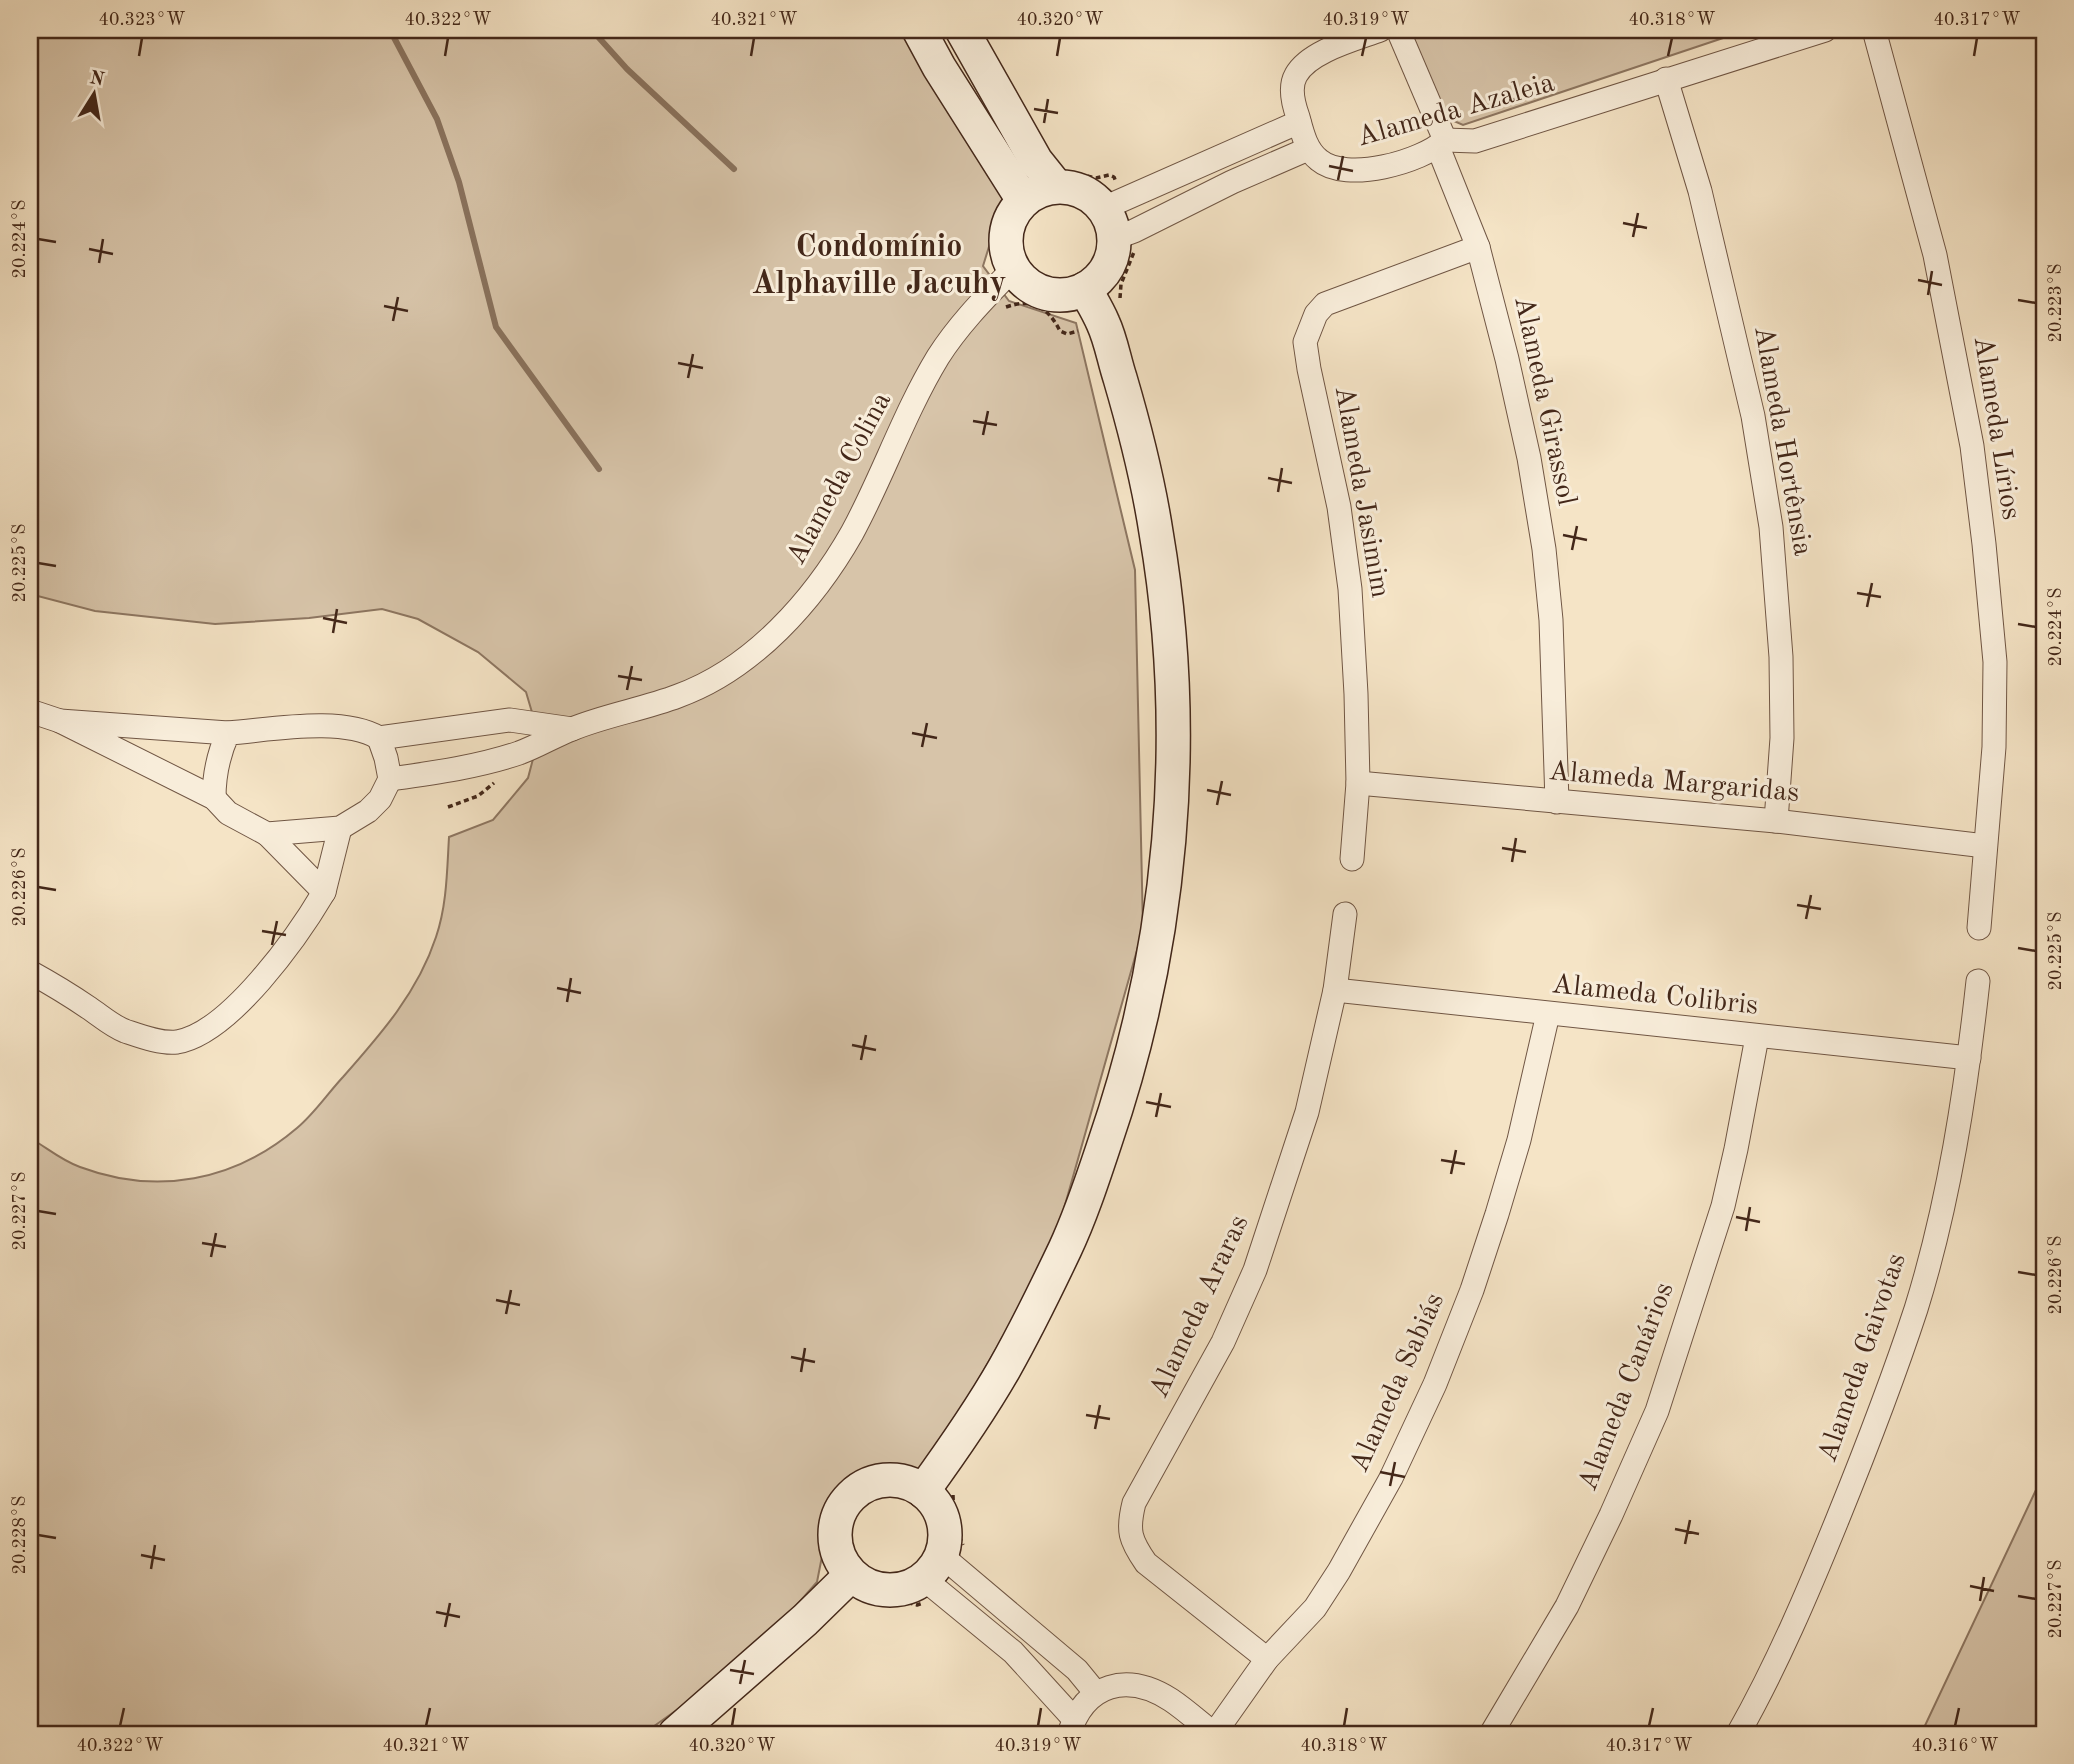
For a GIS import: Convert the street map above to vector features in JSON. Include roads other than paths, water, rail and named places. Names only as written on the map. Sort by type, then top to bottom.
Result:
[{"type":"street","points":[[919,30],[939,67],[1023,200]]},
{"type":"street","points":[[962,30],[1036,161],[1056,186]]},
{"type":"street","points":[[1115,238],[1308,149],[1293,101],[1295,76],[1310,61],[1331,49],[1380,30]]},
{"type":"street","name":"Alameda Girassol","points":[[1398,30],[1478,247],[1529,458],[1544,549],[1551,620],[1557,802]]},
{"type":"street","name":"Alameda Azaleia","points":[[1308,149],[1320,162],[1341,170],[1366,170],[1405,160],[1441,143],[1475,141],[1825,30]]},
{"type":"street","name":"Alameda Lírios","points":[[1874,30],[1935,255],[1972,446],[1984,544],[1995,662],[1994,747],[1979,928]]},
{"type":"street","name":"Alameda Hortênsia","points":[[1666,79],[1700,191],[1753,416],[1771,527],[1781,657],[1782,738],[1776,821]]},
{"type":"street","points":[[1104,208],[1299,122]]},
{"type":"street","points":[[1220,157],[1232,182]]},
{"type":"street","points":[[1056,186],[1074,188],[1090,195],[1104,208],[1115,238],[1113,254],[1107,268],[1085,289],[1069,294],[1045,293],[1024,282],[1013,269],[1005,240],[1013,211],[1023,200],[1038,190],[1056,186]]},
{"type":"street","name":"Alameda Jasimim","points":[[1352,859],[1358,783],[1350,589],[1339,507],[1305,342],[1316,314],[1325,304],[1478,247]]},
{"type":"street","name":"Alameda Colina","points":[[390,779],[437,772],[517,754],[572,729],[681,695],[726,672],[782,626],[829,570],[851,534],[937,359],[972,310],[1013,269]]},
{"type":"street","points":[[1085,289],[1104,325],[1134,427],[1151,500],[1167,603],[1174,751],[1163,902],[1149,983],[1121,1096],[1096,1170],[1066,1247],[1004,1369],[967,1429],[939,1488],[936,1504],[943,1520],[946,1538],[942,1575],[1013,1653],[1072,1727],[1095,1692],[1124,1684],[1142,1686],[1170,1700],[1214,1734]]},
{"type":"street","points":[[30,711],[60,721],[214,798],[228,813],[267,834],[324,892]]},
{"type":"street","points":[[379,738],[510,720],[572,729]]},
{"type":"street","points":[[60,721],[228,733],[346,726],[368,731],[379,738],[390,779],[380,799],[368,811],[340,828],[267,834]]},
{"type":"street","points":[[488,722],[494,759]]},
{"type":"street","points":[[214,798],[214,776],[219,752],[228,733]]},
{"type":"street","name":"Alameda Margaridas","points":[[1358,783],[1776,821],[1985,846]]},
{"type":"street","points":[[30,972],[122,1030],[149,1039],[176,1042],[204,1032],[229,1013],[273,965],[305,924],[324,892],[340,828]]},
{"type":"street","name":"Alameda Araras","points":[[1267,1659],[1146,1563],[1134,1546],[1129,1525],[1134,1503],[1223,1342],[1255,1270],[1307,1112],[1335,990],[1345,914]]},
{"type":"street","name":"Alameda Gaivotas","points":[[1738,1734],[1794,1626],[1854,1477],[1916,1308],[1940,1218],[1969,1058],[1978,981]]},
{"type":"street","name":"Alameda Colibris","points":[[1335,990],[1969,1058]]},
{"type":"street","name":"Alameda Sabiás","points":[[1214,1734],[1267,1659],[1315,1608],[1339,1572],[1391,1478],[1435,1384],[1472,1290],[1519,1140],[1548,1014]]},
{"type":"street","name":"Alameda Canários","points":[[1491,1734],[1567,1606],[1611,1516],[1657,1411],[1723,1206],[1757,1037]]},
{"type":"street","points":[[855,1586],[842,1564],[834,1537],[840,1510],[848,1499],[858,1490],[884,1480],[939,1488]]},
{"type":"street","points":[[675,1734],[805,1620],[855,1586],[861,1583],[887,1590],[900,1590],[942,1575]]},
{"type":"street","points":[[942,1575],[1032,1630],[1077,1670],[1095,1692]]},
{"type":"street","points":[[1013,1653],[1032,1630]]},
{"type":"waterway","points":[[390,30],[437,119],[459,182],[496,327],[599,469]]},
{"type":"waterway","points":[[592,30],[627,69],[734,169]]},
{"type":"district","name":"Condomínio Alphaville Jacuhy","points":[[879,266]]}]
